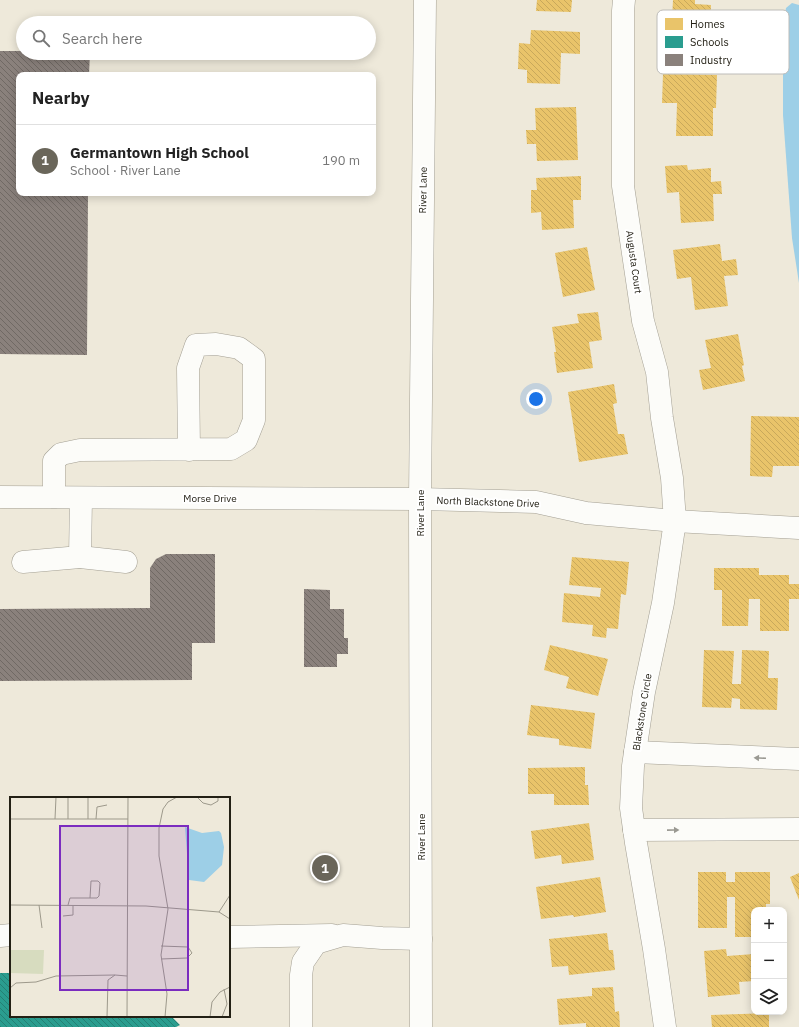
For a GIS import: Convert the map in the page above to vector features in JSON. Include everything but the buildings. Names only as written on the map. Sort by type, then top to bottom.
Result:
[{"type":"street","name":"River Lane","points":[[421,1027],[420,499],[425,0]]},
{"type":"street","name":"Augusta Court","points":[[624,0],[623,186],[643,321],[657,372],[662,418],[672,478],[675,521]]},
{"type":"street","points":[[54,498],[54,461],[61,454],[80,450],[189,450],[231,450],[246,440],[254,420],[254,359],[239,348],[216,344],[196,345],[188,368],[189,450]]},
{"type":"street","name":"Morse Drive","points":[[0,497],[420,499]]},
{"type":"street","points":[[80,557],[81,498]]},
{"type":"street","name":"North Blackstone Drive","points":[[420,499],[536,502],[586,513],[675,521]]},
{"type":"street","points":[[675,521],[799,528]]},
{"type":"street","name":"Blackstone Circle","points":[[665,1027],[631,808],[633,766],[644,692],[663,603],[675,521]]},
{"type":"street","points":[[22,562],[80,557],[126,562]]},
{"type":"street","points":[[635,752],[799,760]]},
{"type":"street","points":[[634,830],[799,829]]},
{"type":"street","points":[[0,936],[10,935]]},
{"type":"street","points":[[230,936],[343,935],[421,939]]},
{"type":"street","points":[[300,1027],[301,975],[303,962],[316,943],[343,935]]},
{"type":"water","points":[[792,3],[799,5],[799,283],[792,238],[783,115],[783,74],[789,74],[789,10],[786,10]]},
{"type":"place","name":"Germantown High School","points":[[325,868]]}]
